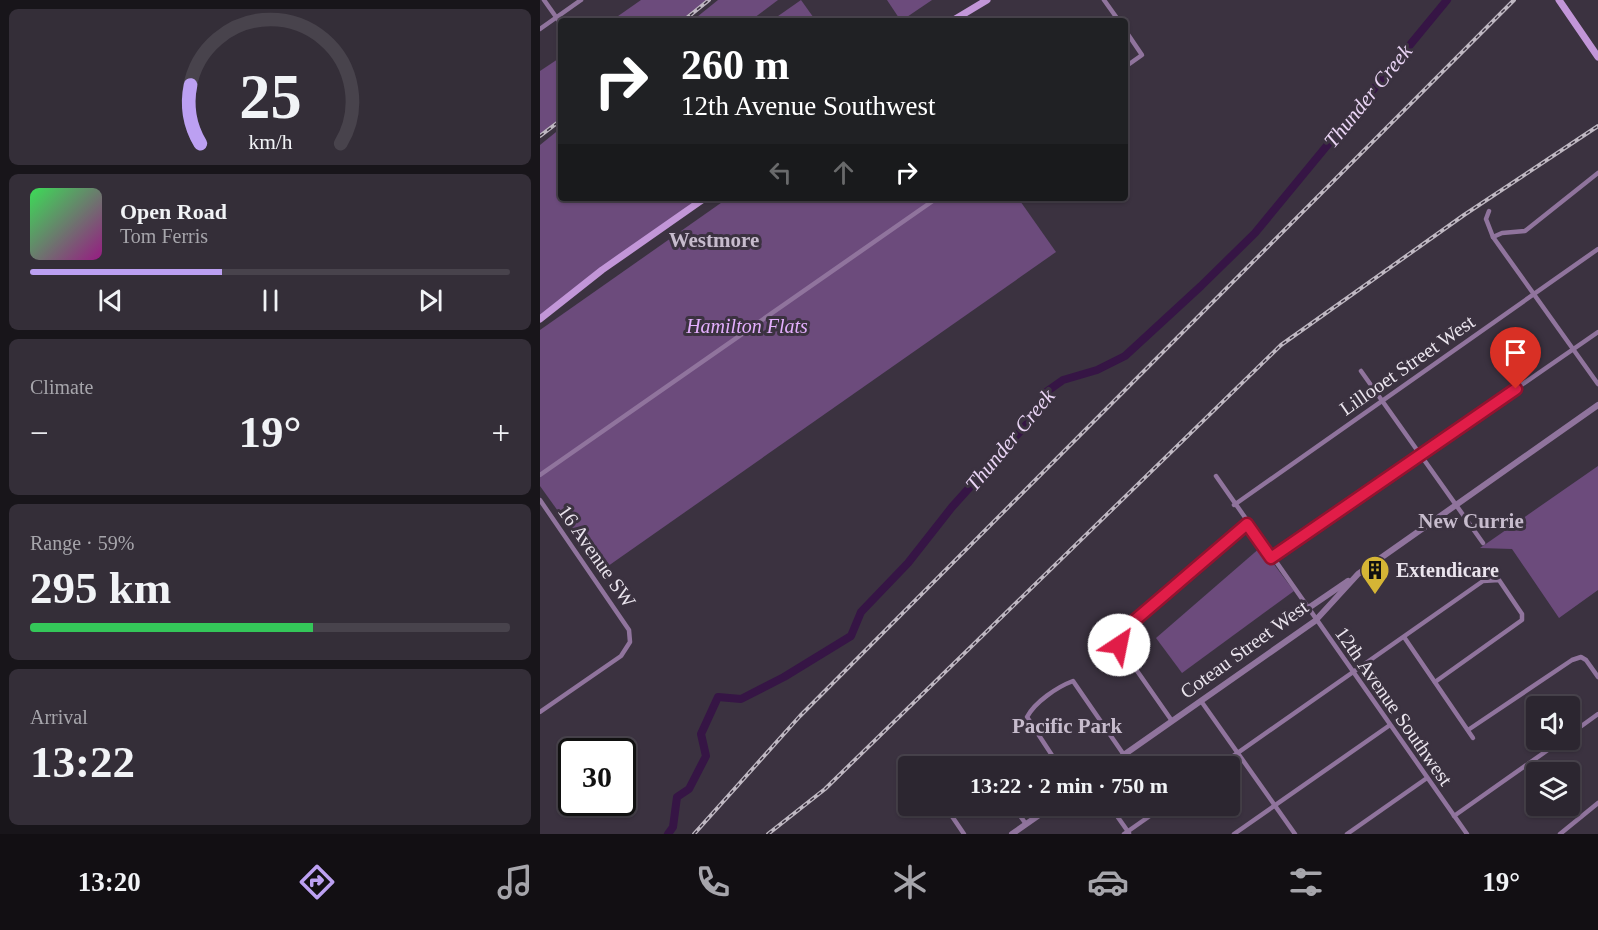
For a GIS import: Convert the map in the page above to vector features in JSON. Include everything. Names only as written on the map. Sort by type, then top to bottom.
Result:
[{"type":"main road","points":[[957,18],[987,0]]},
{"type":"main road","points":[[1559,0],[1598,57]]},
{"type":"main road","points":[[965,18],[973,9]]},
{"type":"main road","points":[[540,319],[602,270],[701,201]]},
{"type":"street","points":[[544,0],[557,17]]},
{"type":"street","points":[[540,29],[581,0]]},
{"type":"street","points":[[1104,0],[1117,18]]},
{"type":"street","points":[[1128,34],[1142,55],[1128,65]]},
{"type":"street","points":[[1493,237],[1502,233],[1525,231],[1598,173]]},
{"type":"street","points":[[540,475],[933,201]]},
{"type":"street","points":[[1489,211],[1486,219],[1493,237],[1598,384]]},
{"type":"street","name":"Lillooet Street West","points":[[1234,505],[1598,249]]},
{"type":"street","points":[[1271,558],[1598,332]]},
{"type":"street","points":[[1361,371],[1483,543]]},
{"type":"street","name":"Coteau Street West","points":[[1124,755],[1315,621],[1358,574],[1598,405]]},
{"type":"street","name":"12th Avenue Southwest","points":[[1215,476],[1306,609],[1467,834]]},
{"type":"street","name":"16 Avenue SW","points":[[540,500],[629,630],[630,642],[621,656],[540,712]]},
{"type":"street","points":[[1172,722],[1119,645],[1120,633],[1247,524]]},
{"type":"street","points":[[1306,609],[1358,574]]},
{"type":"street","points":[[1234,756],[1483,581],[1499,580],[1522,615],[1522,620],[1435,682]]},
{"type":"street","points":[[1404,638],[1473,738]]},
{"type":"street","points":[[1468,730],[1572,660],[1581,657],[1586,660],[1598,676]]},
{"type":"street","points":[[1052,756],[1027,717],[1030,711],[1063,685],[1073,681],[1124,755]]},
{"type":"street","points":[[1202,701],[1295,834]]},
{"type":"street","points":[[1580,727],[1598,714]]},
{"type":"street","points":[[1234,834],[1390,725]]},
{"type":"street","points":[[1454,816],[1548,750]]},
{"type":"street","points":[[1347,834],[1427,778]]},
{"type":"street","points":[[1560,834],[1598,803]]},
{"type":"street","points":[[952,816],[964,834]]},
{"type":"street","points":[[1020,816],[1026,824]]},
{"type":"street","points":[[1012,834],[1038,816]]},
{"type":"street","points":[[1116,816],[1127,833],[1150,816]]},
{"type":"green space","points":[[641,0],[708,0],[686,18],[615,18]]},
{"type":"green space","points":[[718,0],[778,0],[754,18],[696,18]]},
{"type":"green space","points":[[801,0],[814,18],[775,18]]},
{"type":"green space","points":[[887,0],[932,0],[905,18],[899,18]]},
{"type":"green space","points":[[558,59],[558,121],[540,136],[540,71]]},
{"type":"green space","points":[[558,130],[558,201],[700,201],[540,318],[540,145]]},
{"type":"green space","name":"Hamilton Flats","points":[[724,201],[1020,201],[1056,252],[601,571],[540,486],[540,330]]},
{"type":"green space","points":[[1598,466],[1598,590],[1559,618],[1512,549],[1480,548]]},
{"type":"green space","points":[[1261,547],[1294,591],[1182,673],[1156,638]]},
{"type":"waterway","name":"Thunder Creek","points":[[668,834],[673,827],[677,797],[689,789],[706,756],[701,734],[718,697],[741,699],[784,677],[851,636],[861,612],[908,563],[952,507],[1035,415],[1046,392],[1063,380],[1097,370],[1125,356],[1201,286],[1255,233],[1447,0]]},
{"type":"railway","points":[[687,18],[709,0]]},
{"type":"railway","points":[[694,834],[800,716],[1514,0]]},
{"type":"railway","points":[[540,136],[558,122]]},
{"type":"railway","points":[[768,834],[825,789],[1281,345],[1464,215],[1598,126]]},
{"type":"place","name":"Extendicare","points":[[1375,596]]},
{"type":"district","name":"Westmore","points":[[714,240]]},
{"type":"district","name":"New Currie","points":[[1471,521]]},
{"type":"district","name":"Pacific Park","points":[[1067,726]]},
{"type":"route","points":[[1119,645],[1120,633],[1247,524],[1271,558],[1516,389]]}]
